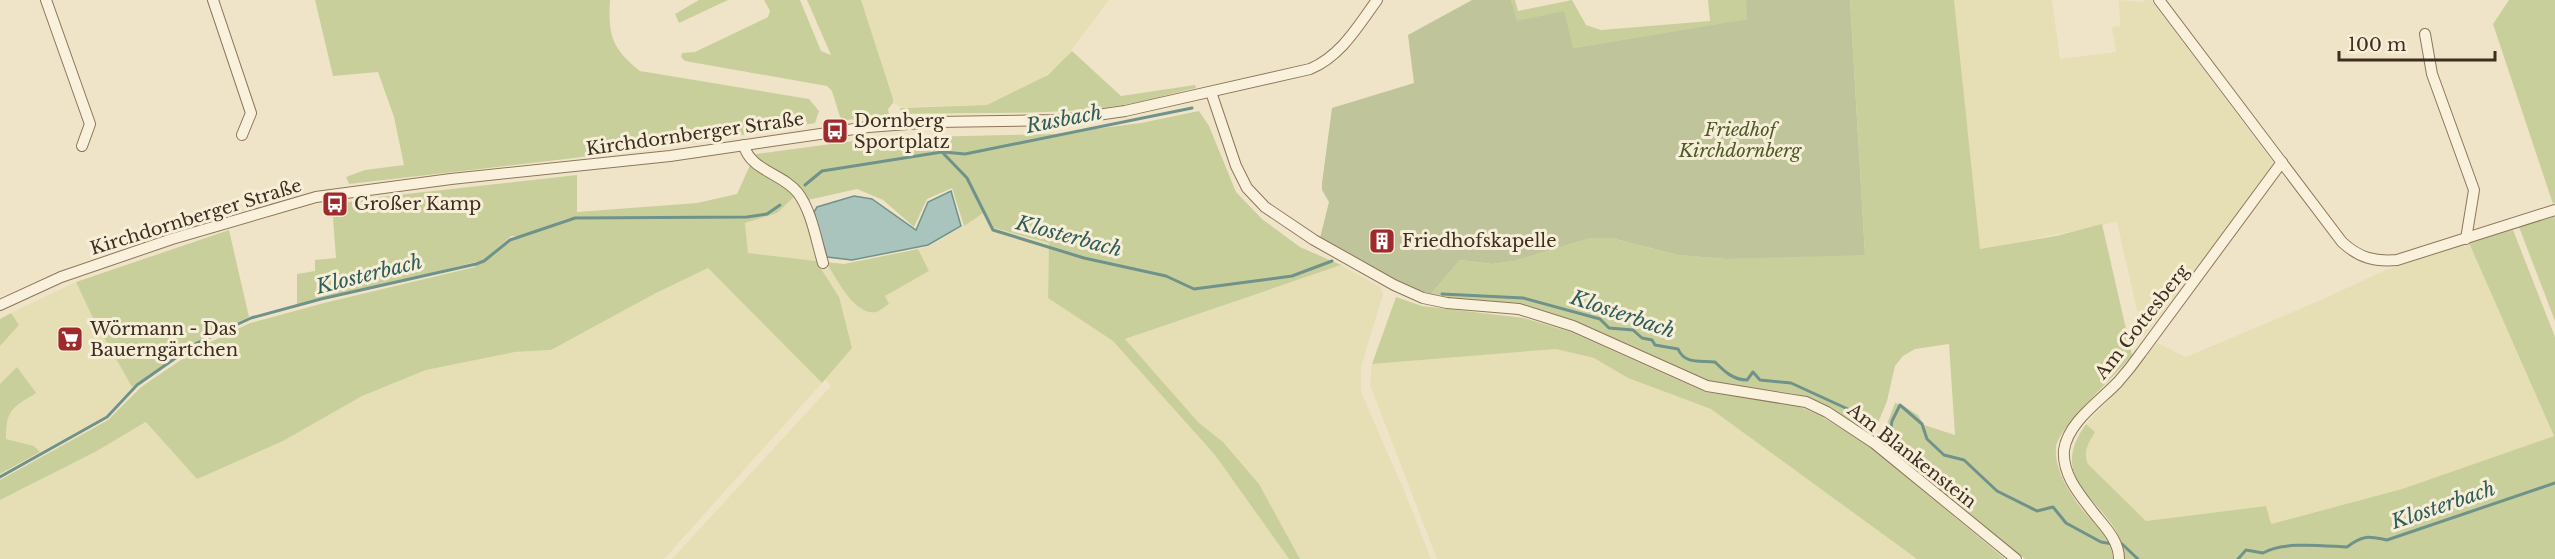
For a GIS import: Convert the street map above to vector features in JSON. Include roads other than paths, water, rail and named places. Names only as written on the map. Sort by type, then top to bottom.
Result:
[{"type":"street","points":[[46,0],[90,124],[82,146]]},
{"type":"street","points":[[213,0],[251,113],[242,135]]},
{"type":"street","name":"Kirchdornberger Straße","points":[[0,305],[61,277],[172,239],[316,197],[440,180],[670,156],[835,130],[896,124],[1056,120],[1090,116],[1211,92],[1310,69],[1322,64],[1334,56],[1377,0]]},
{"type":"street","points":[[2159,0],[2342,243],[2361,256],[2383,261],[2397,260],[2555,210]]},
{"type":"street","points":[[2425,34],[2432,74],[2474,190],[2466,239]]},
{"type":"street","name":"Am Blankenstein","points":[[1211,92],[1236,166],[1246,188],[1265,207],[1314,240],[1394,285],[1423,298],[1447,303],[1519,309],[1573,326],[1707,386],[1806,402],[1827,412],[1874,443],[2016,559]]},
{"type":"street","points":[[744,145],[748,157],[796,191],[805,204],[822,263]]},
{"type":"street","name":"Am Gottesberg","points":[[2119,555],[2111,535],[2075,489],[2065,462],[2064,450],[2071,432],[2141,353],[2282,162]]},
{"type":"water","points":[[951,191],[961,226],[928,245],[852,260],[827,257],[814,212],[817,207],[854,196],[872,199],[916,230],[928,202]]},
{"type":"waterway","name":"Rusbach","points":[[943,152],[965,154],[1192,108]]},
{"type":"waterway","name":"Klosterbach","points":[[805,185],[822,171],[942,152],[967,178],[993,230],[1084,258],[1166,276],[1194,289],[1292,276],[1332,261]]},
{"type":"waterway","name":"Klosterbach","points":[[0,477],[107,417],[137,385],[197,343],[251,318],[321,299],[476,264],[484,261],[510,240],[575,218],[747,217],[767,214],[780,205]]},
{"type":"waterway","name":"Klosterbach","points":[[1442,294],[1523,298],[1600,319],[1609,328],[1633,330],[1642,338],[1652,340],[1655,345],[1678,349],[1689,360],[1715,362],[1733,377],[1747,380],[1753,372],[1760,380],[1791,383],[1850,410],[1874,427]]},
{"type":"waterway","name":"Klosterbach","points":[[1883,431],[1890,433],[1892,421],[1900,405],[1922,424],[1927,439],[1944,455],[1964,460],[1997,491],[2037,511],[2053,507],[2066,523],[2101,542],[2113,544]]},
{"type":"waterway","name":"Klosterbach","points":[[2238,559],[2246,550],[2263,553],[2272,549],[2293,546],[2347,547],[2357,540],[2366,538],[2387,540],[2555,483]]},
{"type":"waterway","name":"Klosterbach","points":[[2119,545],[2122,544],[2138,559]]},
{"type":"place","name":"Dornberg Sportplatz","points":[[835,131]]},
{"type":"place","name":"Großer Kamp","points":[[335,204]]},
{"type":"place","name":"Friedhofskapelle","points":[[1382,241]]},
{"type":"place","name":"Wörmann - Das Bauerngärtchen","points":[[70,339]]},
{"type":"park label","name":"Friedhof Kirchdornberg","points":[[1740,140]]}]
